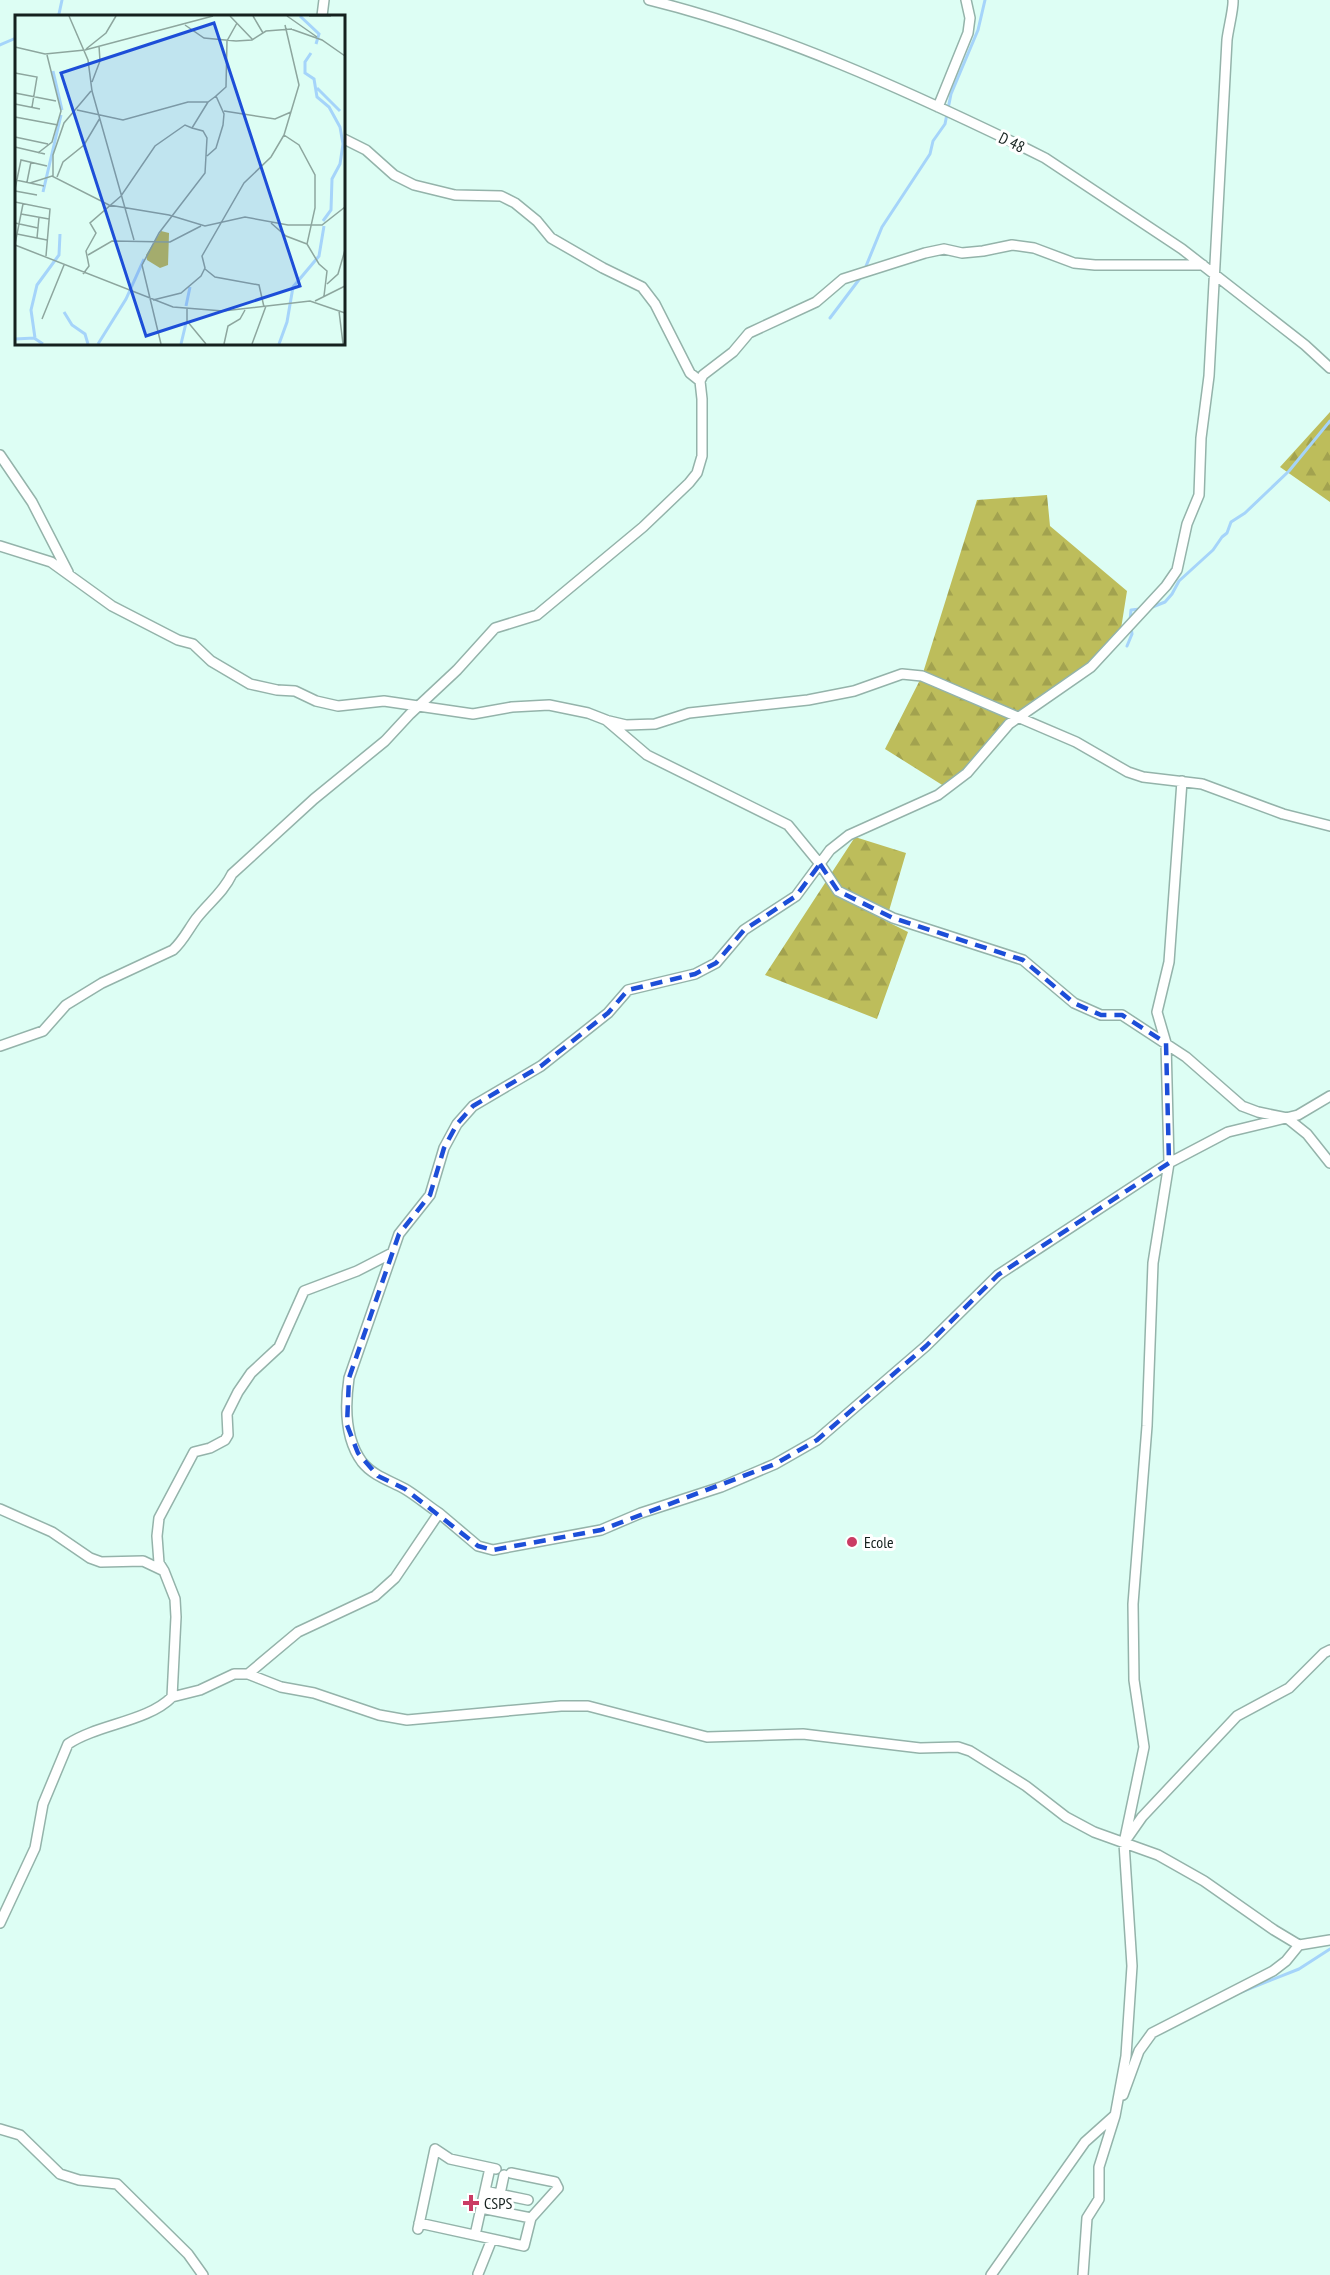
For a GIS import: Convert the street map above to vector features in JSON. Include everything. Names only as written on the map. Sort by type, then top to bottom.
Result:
[{"type":"street","points":[[322,15],[324,0]]},
{"type":"street","name":"D 48","points":[[649,0],[731,24],[816,54],[938,107],[1045,158],[1182,249],[1305,345],[1330,368]]},
{"type":"street","points":[[938,107],[968,33],[970,18],[966,0]]},
{"type":"street","points":[[1233,0],[1227,40],[1209,376],[1201,438],[1199,495],[1187,524],[1177,570],[1091,667],[1009,724],[968,773],[938,795],[849,835],[830,850],[796,896],[744,930],[716,963],[695,974],[628,990],[608,1013],[541,1066],[473,1106],[457,1124],[444,1148],[430,1195],[399,1234],[349,1378],[347,1425],[363,1463],[378,1476],[405,1489],[478,1546],[493,1550],[601,1530],[641,1513],[721,1487],[775,1464],[817,1440],[926,1346],[998,1275],[1169,1162],[1228,1132],[1298,1115],[1330,1096]]},
{"type":"street","points":[[345,140],[366,150],[394,175],[414,185],[455,195],[501,196],[515,203],[537,221],[551,238],[642,287],[655,304],[690,374],[700,381]]},
{"type":"street","points":[[0,1047],[43,1031],[66,1005],[102,982],[173,950],[183,941],[195,920],[225,888],[231,874],[314,799],[385,741],[457,670],[495,628],[537,615],[643,527],[697,472],[702,456],[700,381],[703,375],[733,352],[749,333],[816,303],[843,279],[944,249],[962,253],[1012,245],[1034,248],[1074,262],[1095,265],[1203,265]]},
{"type":"street","points":[[0,455],[32,502],[68,572]]},
{"type":"street","points":[[0,546],[51,562],[68,572],[112,606],[178,640],[193,645],[211,661],[250,684],[295,691],[316,701],[338,706],[384,701],[473,714],[512,707],[549,705],[626,724],[655,724],[689,712],[808,700],[854,692],[902,674],[922,676],[1076,742],[1128,772],[1143,777],[1202,784],[1283,814],[1330,826]]},
{"type":"street","points":[[606,720],[646,755],[788,825],[820,864],[838,891],[893,918],[1023,960],[1074,1003],[1101,1015],[1122,1015],[1166,1043],[1186,1057],[1242,1106],[1287,1118],[1307,1134],[1330,1163]]},
{"type":"street","points":[[991,2275],[1085,2142],[1115,2116],[1126,2055],[1132,1966],[1124,1843],[1144,1747],[1134,1680],[1133,1604],[1147,1426],[1153,1263],[1169,1162],[1166,1043],[1157,1012],[1169,962],[1182,781]]},
{"type":"street","points":[[172,1697],[175,1599],[159,1563],[157,1536],[159,1518],[194,1452],[225,1440],[228,1435],[227,1414],[238,1392],[251,1373],[279,1347],[304,1291],[357,1271],[392,1254]]},
{"type":"street","points":[[0,1509],[52,1532],[90,1558],[101,1562],[143,1561],[164,1571]]},
{"type":"street","points":[[248,1674],[298,1632],[375,1596],[395,1578],[439,1514]]},
{"type":"street","points":[[1124,1843],[1142,1817],[1237,1716],[1289,1688],[1324,1653],[1330,1650]]},
{"type":"street","points":[[0,1923],[35,1848],[43,1804],[68,1744],[166,1704],[172,1697],[200,1690],[234,1674],[248,1674],[281,1687],[314,1693],[379,1715],[407,1720],[561,1706],[588,1706],[707,1737],[803,1734],[835,1736],[920,1748],[958,1747],[970,1751],[1026,1786],[1066,1817],[1095,1832],[1158,1855],[1204,1881],[1299,1945],[1330,1940]]},
{"type":"street","points":[[1083,2275],[1087,2218],[1099,2199],[1099,2167],[1139,2051],[1152,2033],[1273,1971],[1286,1961],[1299,1945]]},
{"type":"street","points":[[0,2129],[20,2135],[60,2175],[79,2180],[117,2184],[189,2254],[203,2275]]},
{"type":"street","points":[[435,2149],[450,2160],[555,2182],[558,2188],[531,2218],[524,2246],[418,2226],[435,2149]]},
{"type":"street","points":[[475,2235],[485,2191],[500,2171]]},
{"type":"street","points":[[500,2171],[500,2194]]},
{"type":"street","points":[[485,2191],[528,2200]]},
{"type":"street","points":[[481,2208],[531,2218]]},
{"type":"street","points":[[478,2274],[492,2239]]},
{"type":"highlighted area","points":[[820,864],[838,891],[893,918],[1023,960],[1074,1003],[1101,1015],[1122,1015],[1166,1043],[1169,1163],[998,1275],[926,1346],[817,1440],[775,1464],[601,1530],[493,1550],[478,1546],[405,1489],[378,1476],[358,1453],[347,1425],[349,1378],[399,1234],[430,1195],[444,1148],[457,1124],[473,1106],[541,1066],[608,1013],[628,990],[695,974],[716,963],[744,930],[796,896]]},
{"type":"green space","points":[[1330,412],[1330,502],[1280,467]]},
{"type":"green space","points":[[1047,495],[1050,526],[1127,591],[1120,635],[1091,667],[1009,724],[947,788],[885,749],[922,676],[977,500]]},
{"type":"green space","points":[[855,837],[906,853],[886,921],[908,932],[877,1019],[765,975]]},
{"type":"waterway","points":[[58,15],[62,0]]},
{"type":"waterway","points":[[864,271],[882,227],[930,154],[933,141],[945,124],[951,94],[978,30],[985,0]]},
{"type":"waterway","points":[[0,45],[15,38]]},
{"type":"waterway","points":[[830,318],[861,277]]},
{"type":"waterway","points":[[1150,608],[1165,602],[1179,581],[1213,550],[1227,533],[1231,522],[1245,513],[1289,471],[1330,421]]},
{"type":"waterway","points":[[1130,621],[1131,610],[1140,609]]},
{"type":"waterway","points":[[1127,646],[1132,634],[1131,627]]},
{"type":"waterway","points":[[1241,1992],[1299,1969],[1330,1949]]},
{"type":"place","name":"Ecole","points":[[852,1542]]},
{"type":"place","name":"CSPS","points":[[471,2203]]}]
